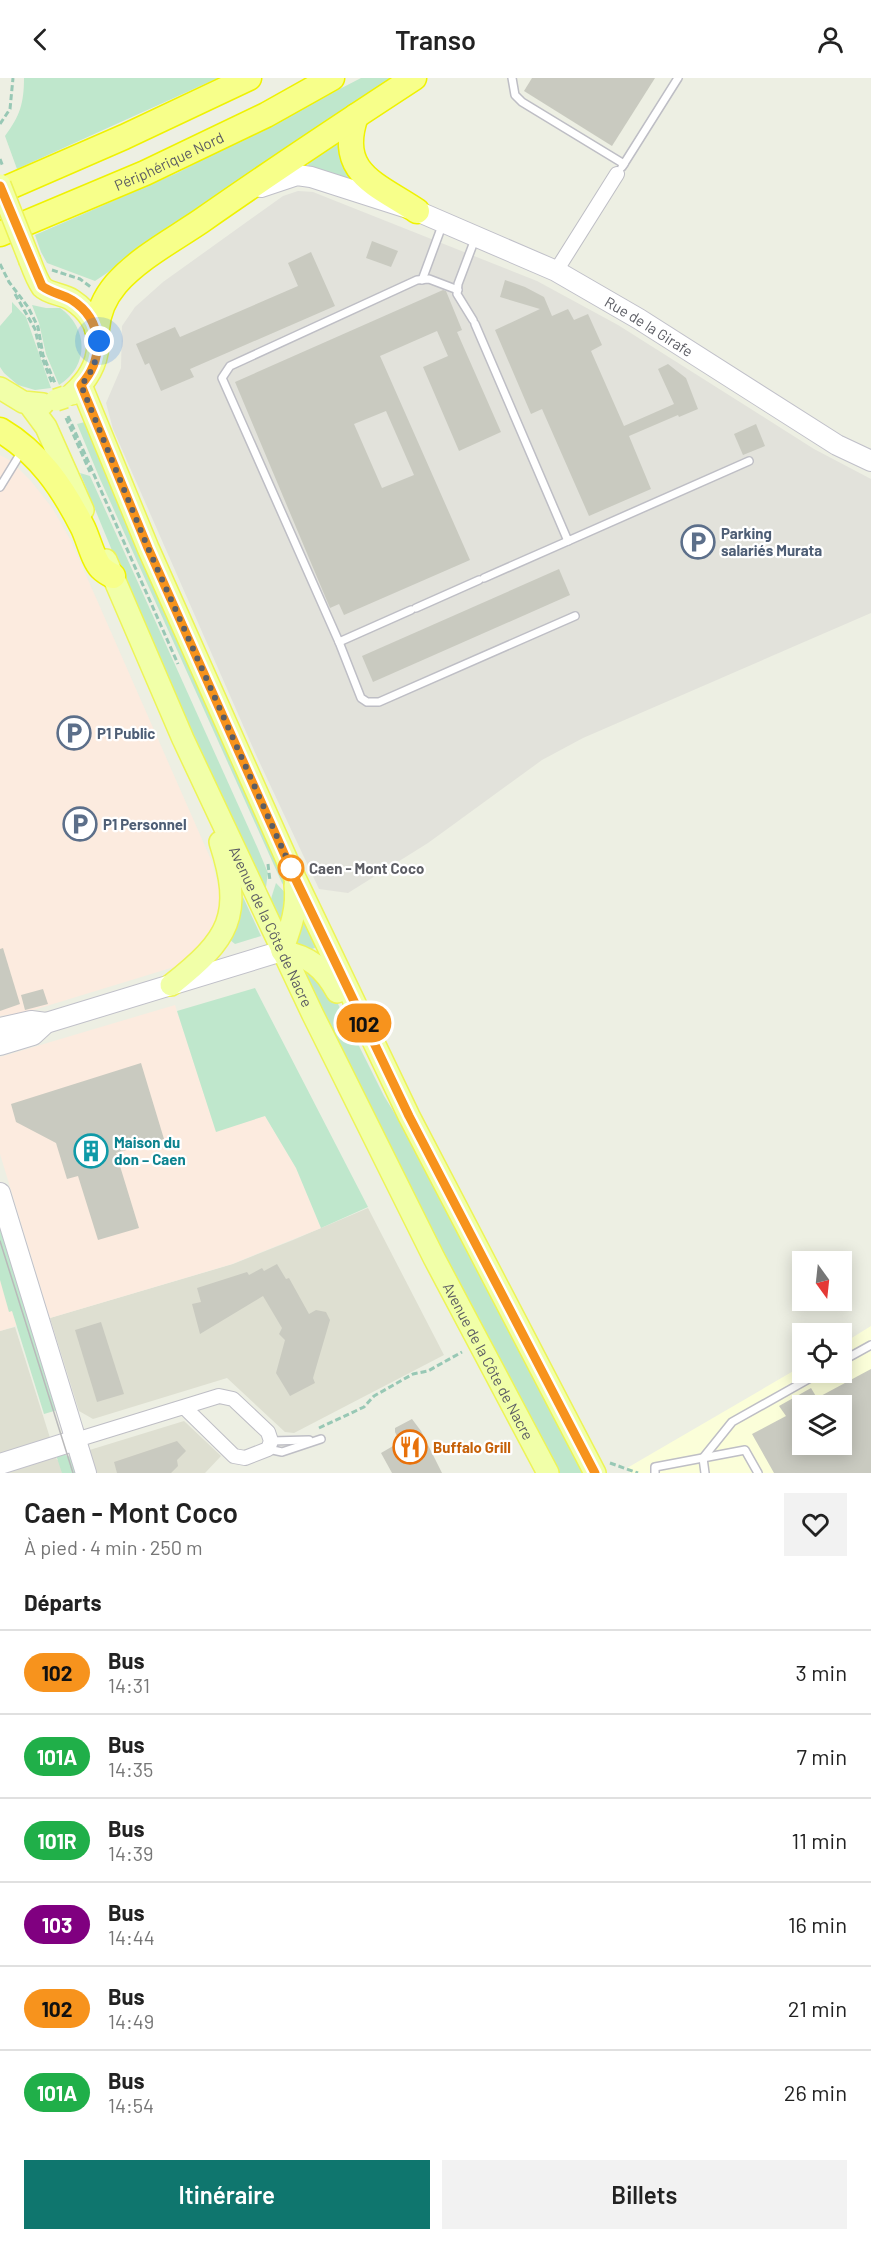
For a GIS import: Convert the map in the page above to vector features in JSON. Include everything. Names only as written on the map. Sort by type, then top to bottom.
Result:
[{"type":"highway","points":[[0,191],[124,137],[249,78]]},
{"type":"highway","name":"Périphérique Nord","points":[[0,234],[144,172],[266,115],[332,78]]},
{"type":"highway","points":[[97,329],[102,307],[116,284],[134,267],[246,189],[414,78]]},
{"type":"highway","points":[[356,116],[350,137],[353,160],[366,178],[417,211]]},
{"type":"highway","points":[[0,430],[24,446],[53,477],[66,496],[100,568],[113,576]]},
{"type":"main road","points":[[0,186],[42,286],[77,304],[97,329],[99,341],[96,358],[87,379],[63,395],[41,404],[29,404]]},
{"type":"main road","name":"Avenue de la Côte de Nacre","points":[[0,388],[14,398],[29,404],[46,427],[183,739],[282,951],[434,1258],[548,1473]]},
{"type":"main road","points":[[63,395],[144,537],[295,878],[409,1116],[602,1468]]},
{"type":"main road","points":[[171,985],[201,961],[219,940],[228,923],[231,905],[230,875],[183,739]]},
{"type":"main road","points":[[295,878],[296,905],[282,951],[311,960],[329,977],[381,1082],[409,1116]]},
{"type":"street","points":[[556,271],[620,169]]},
{"type":"street","name":"Rue de la Girafe","points":[[246,189],[271,185],[284,178],[297,175],[311,177],[444,222],[556,271],[639,318],[837,444],[871,461]]},
{"type":"street","points":[[0,1028],[31,1021],[46,1023],[282,951]]},
{"type":"street","points":[[0,1045],[33,1035],[46,1023]]},
{"type":"street","points":[[0,1193],[86,1473]]},
{"type":"street","points":[[0,1464],[219,1396],[233,1399],[268,1432],[269,1445],[245,1458],[234,1456],[184,1407]]},
{"type":"lane","points":[[512,78],[515,95],[522,102],[620,169],[678,78]]},
{"type":"lane","points":[[422,280],[444,222]]},
{"type":"lane","points":[[476,236],[458,284],[457,294],[474,322],[567,541]]},
{"type":"lane","points":[[458,290],[429,279],[417,280],[230,366],[222,378],[339,642],[361,698],[367,702],[379,702],[575,616]]},
{"type":"lane","points":[[0,487],[24,446]]},
{"type":"lane","points":[[339,642],[749,461]]},
{"type":"lane","points":[[852,1355],[871,1345]]},
{"type":"lane","points":[[705,1473],[703,1458],[732,1422],[801,1383]]},
{"type":"lane","points":[[321,1439],[282,1452],[269,1445],[321,1439]]},
{"type":"lane","points":[[655,1473],[655,1467],[745,1450],[758,1473]]},
{"type":"path","points":[[0,124],[10,109],[13,78]]},
{"type":"path","points":[[0,264],[28,306],[38,327],[43,355],[63,395],[90,472]]},
{"type":"path","points":[[15,294],[35,328],[41,355],[63,395]]},
{"type":"path","points":[[318,1429],[364,1407],[374,1396],[413,1374],[428,1371],[462,1352]]},
{"type":"path","points":[[602,1468],[638,1473]]},
{"type":"shaded area","points":[[24,78],[218,78],[17,169],[5,136],[20,109]]},
{"type":"shaded area","points":[[361,78],[400,78],[95,281],[47,263],[35,235],[177,173]]},
{"type":"shaded area","points":[[342,138],[363,185],[309,167],[311,159]]},
{"type":"shaded area","points":[[298,191],[313,192],[537,281],[618,325],[814,449],[871,479],[871,613],[583,738],[542,760],[428,843],[348,893],[319,889],[257,757],[113,429],[106,403],[121,368],[122,326],[135,307],[163,282],[283,196]]},
{"type":"shaded area","points":[[12,302],[26,317],[51,388],[35,390],[18,385],[0,367],[0,326],[12,312]]},
{"type":"shaded area","points":[[32,305],[60,308],[76,325],[80,336],[82,347],[76,368],[59,385],[46,354]]},
{"type":"shaded area","points":[[85,422],[285,873],[287,890],[100,479],[77,424]]},
{"type":"shaded area","points":[[0,455],[11,461],[31,481],[53,509],[71,541],[212,862],[222,902],[218,920],[207,941],[174,967],[27,1012],[0,1016]]},
{"type":"shaded area","points":[[80,473],[90,476],[258,849],[268,873],[265,894],[118,565]]},
{"type":"shaded area","points":[[276,883],[290,898],[288,909],[279,926],[269,905]]},
{"type":"shaded area","points":[[243,897],[261,936],[235,944],[230,940],[238,925]]},
{"type":"shaded area","points":[[303,913],[320,946],[307,951],[294,943]]},
{"type":"shaded area","points":[[313,966],[326,980],[384,1096],[413,1143],[586,1473],[555,1473],[487,1343],[301,971]]},
{"type":"shaded area","points":[[255,988],[368,1207],[321,1228],[296,1168],[265,1116],[216,1132],[177,1011]]},
{"type":"shaded area","points":[[175,1005],[216,1131],[265,1116],[296,1168],[321,1228],[232,1264],[50,1318],[0,1154],[0,1057]]},
{"type":"shaded area","points":[[368,1208],[444,1355],[294,1433],[285,1432],[227,1378],[93,1419],[79,1411],[50,1318],[233,1264]]},
{"type":"shaded area","points":[[0,1219],[61,1409],[44,1414],[0,1280]]},
{"type":"shaded area","points":[[0,1222],[32,1321],[0,1331]]},
{"type":"shaded area","points":[[871,1326],[871,1473],[630,1473],[627,1468],[792,1372],[792,1383],[852,1383],[852,1338]]},
{"type":"shaded area","points":[[15,1327],[57,1460],[184,1421],[221,1456],[205,1473],[0,1473],[0,1331]]},
{"type":"shaded area","points":[[63,1454],[74,1461],[79,1473],[62,1473],[56,1455]]},
{"type":"building","points":[[532,78],[655,78],[612,146],[524,91]]},
{"type":"building","points":[[372,241],[398,251],[391,267],[366,258]]},
{"type":"building","points":[[311,252],[335,306],[190,369],[194,377],[161,391],[149,363],[145,365],[136,344],[175,327],[180,337],[298,286],[288,263]]},
{"type":"building","points":[[505,280],[544,297],[552,316],[568,309],[574,320],[588,314],[602,345],[591,351],[624,426],[674,404],[658,369],[668,364],[686,378],[698,409],[629,436],[651,489],[589,516],[542,409],[531,414],[495,330],[540,309],[500,297]]},
{"type":"building","points":[[443,290],[446,291],[462,330],[457,332],[501,432],[459,451],[423,367],[448,356],[437,331],[380,356],[470,560],[344,615],[339,604],[330,608],[235,382]],"holes":[[[386,411],[414,475],[382,488],[354,424]]]},
{"type":"building","points":[[756,424],[765,446],[743,455],[734,434]]},
{"type":"building","points":[[559,569],[570,595],[373,682],[362,656]]},
{"type":"building","points":[[3,948],[20,1004],[0,1011],[0,949]]},
{"type":"building","points":[[43,989],[48,1004],[25,1010],[21,995]]},
{"type":"building","name":"Maison du don – Caen","points":[[141,1063],[164,1139],[116,1153],[139,1228],[98,1240],[78,1176],[67,1179],[56,1143],[16,1122],[11,1104]]},
{"type":"building","points":[[277,1264],[286,1279],[289,1278],[309,1314],[316,1310],[326,1312],[330,1320],[313,1378],[315,1383],[290,1396],[276,1373],[285,1340],[279,1334],[282,1328],[263,1296],[200,1334],[192,1304],[201,1302],[197,1288],[247,1272],[249,1275],[262,1268],[264,1271]]},
{"type":"building","points":[[101,1322],[124,1394],[97,1402],[75,1330]]},
{"type":"building","points":[[871,1369],[871,1473],[774,1473],[752,1434],[786,1416],[779,1406],[792,1399],[792,1455],[852,1455],[852,1395],[823,1395],[845,1383],[852,1383],[852,1379]]},
{"type":"building","points":[[811,1388],[815,1395],[799,1395]]},
{"type":"building","name":"Buffalo Grill","points":[[412,1419],[421,1431],[442,1473],[392,1473],[381,1453],[400,1442],[395,1428]]},
{"type":"building","points":[[177,1441],[186,1451],[177,1460],[178,1466],[171,1473],[117,1473],[114,1462]]},
{"type":"tram line","points":[[0,1241],[73,1473]]},
{"type":"bus line","name":"102","points":[[0,186],[42,286],[77,304],[97,329],[99,341],[96,358],[87,379],[81,385],[148,548],[295,878],[399,1096],[595,1473]]},
{"type":"place","name":"Parking salariés Murata","points":[[698,542]]},
{"type":"place","name":"P1 Public","points":[[74,733]]},
{"type":"place","name":"P1 Personnel","points":[[80,824]]},
{"type":"place","name":"Caen - Mont Coco","points":[[291,868]]},
{"type":"place","name":"Maison du don – Caen","points":[[91,1151]]},
{"type":"place","name":"Buffalo Grill","points":[[410,1447]]},
{"type":"route","points":[[99,341],[92,369],[81,385],[148,548],[291,868]]}]
